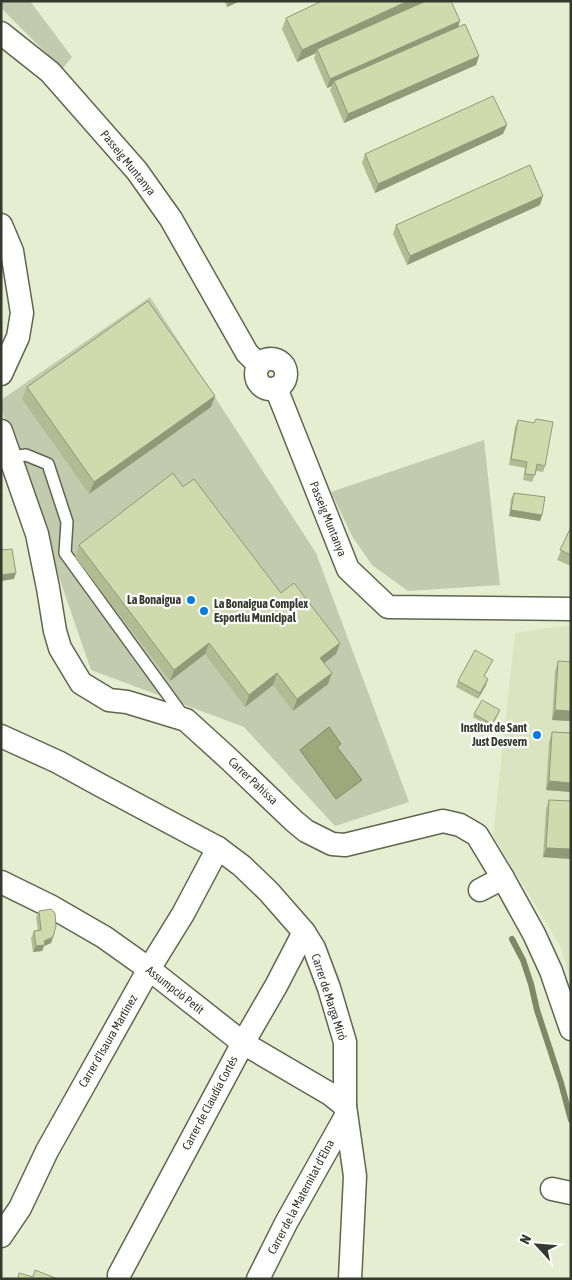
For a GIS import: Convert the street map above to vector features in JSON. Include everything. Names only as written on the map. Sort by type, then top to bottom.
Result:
[{"type":"street","name":"Passeig Muntanya","points":[[1,33],[50,72],[137,171],[171,219],[247,353],[259,365],[270,359],[276,360],[283,366],[285,372],[283,382],[276,388],[348,569],[388,607],[571,609]]},
{"type":"street","points":[[1,225],[22,312],[18,337],[1,374]]},
{"type":"street","name":"Carrer Pahissa","points":[[1,431],[37,534],[55,632],[60,648],[81,683],[109,700],[127,702],[186,720],[294,821],[332,844],[345,845],[443,821],[453,822],[477,835],[534,934],[551,971],[571,1029]]},
{"type":"street","name":"Carrer de Marga Miró","points":[[1,736],[58,762],[218,848],[242,866],[269,892],[304,932],[314,948],[329,988],[345,1042],[345,1111],[355,1176],[350,1279]]},
{"type":"street","name":"Carrer d'Isaura Martínez","points":[[1,1236],[20,1208],[47,1150],[149,969],[183,914],[218,848]]},
{"type":"street","points":[[480,890],[503,878]]},
{"type":"street","name":"Assumpció Petit","points":[[1,882],[52,906],[104,937],[149,969],[243,1043],[330,1094],[345,1111]]},
{"type":"street","name":"Carrer de Claudia Cortés","points":[[119,1276],[304,932]]},
{"type":"street","name":"Carrer de la Maternitat d'Elna","points":[[258,1279],[345,1111]]},
{"type":"lane","points":[[10,457],[26,455],[48,464],[67,522],[65,553],[186,720]]},
{"type":"shaded area","points":[[1,1],[30,1],[72,57],[62,69],[1,8]]},
{"type":"shaded area","name":"La Bonaigua Complex Esportiu Municipal","points":[[150,297],[316,553],[409,802],[335,826],[244,727],[91,670],[1,409],[1,400]]},
{"type":"shaded area","points":[[484,440],[500,585],[408,591],[372,565],[352,536],[331,492]]},
{"type":"shaded area","name":"Institut de Sant Just Desvern","points":[[571,625],[571,983],[561,947],[493,836],[515,633]]},
{"type":"shaded area","points":[[329,727],[341,744],[337,747],[362,780],[336,799],[300,750]]},
{"type":"building","points":[[322,1],[408,1],[302,50],[286,18]]},
{"type":"building","points":[[426,1],[451,1],[460,21],[330,79],[317,49]]},
{"type":"building","points":[[465,24],[479,56],[348,114],[334,81]]},
{"type":"building","points":[[493,96],[507,125],[378,184],[365,154]]},
{"type":"building","points":[[530,165],[543,196],[410,256],[396,225]]},
{"type":"building","points":[[148,301],[215,396],[94,482],[27,387]]},
{"type":"building","points":[[536,419],[553,422],[545,466],[537,464],[535,475],[525,474],[527,462],[511,459],[518,420],[534,423]]},
{"type":"building","name":"La Bonaigua","points":[[173,473],[183,487],[194,479],[281,593],[294,583],[340,643],[320,658],[332,673],[297,699],[277,673],[249,695],[209,643],[174,670],[79,545]]},
{"type":"building","points":[[514,493],[545,497],[542,515],[511,510]]},
{"type":"building","points":[[571,527],[571,555],[560,550]]},
{"type":"building","points":[[12,549],[16,573],[1,575],[1,550]]},
{"type":"building","points":[[475,650],[493,660],[484,676],[488,679],[480,693],[458,681]]},
{"type":"building","points":[[558,661],[571,662],[571,711],[555,710]]},
{"type":"building","points":[[482,700],[500,710],[492,724],[474,714]]},
{"type":"building","points":[[552,732],[571,733],[571,783],[549,781]]},
{"type":"building","points":[[549,800],[571,801],[571,849],[546,848]]},
{"type":"building","points":[[51,909],[55,913],[56,926],[53,937],[44,941],[45,945],[36,946],[34,931],[41,930],[39,911]]},
{"type":"building","points":[[35,1270],[58,1279],[18,1279],[19,1273],[33,1277]]},
{"type":"waterway","points":[[512,939],[523,960],[531,984],[537,1010],[571,1120]]},
{"type":"place","name":"La Bonaigua","points":[[191,600]]},
{"type":"place","name":"La Bonaigua Complex Esportiu Municipal","points":[[204,611]]},
{"type":"place","name":"Institut de Sant Just Desvern","points":[[537,735]]}]
